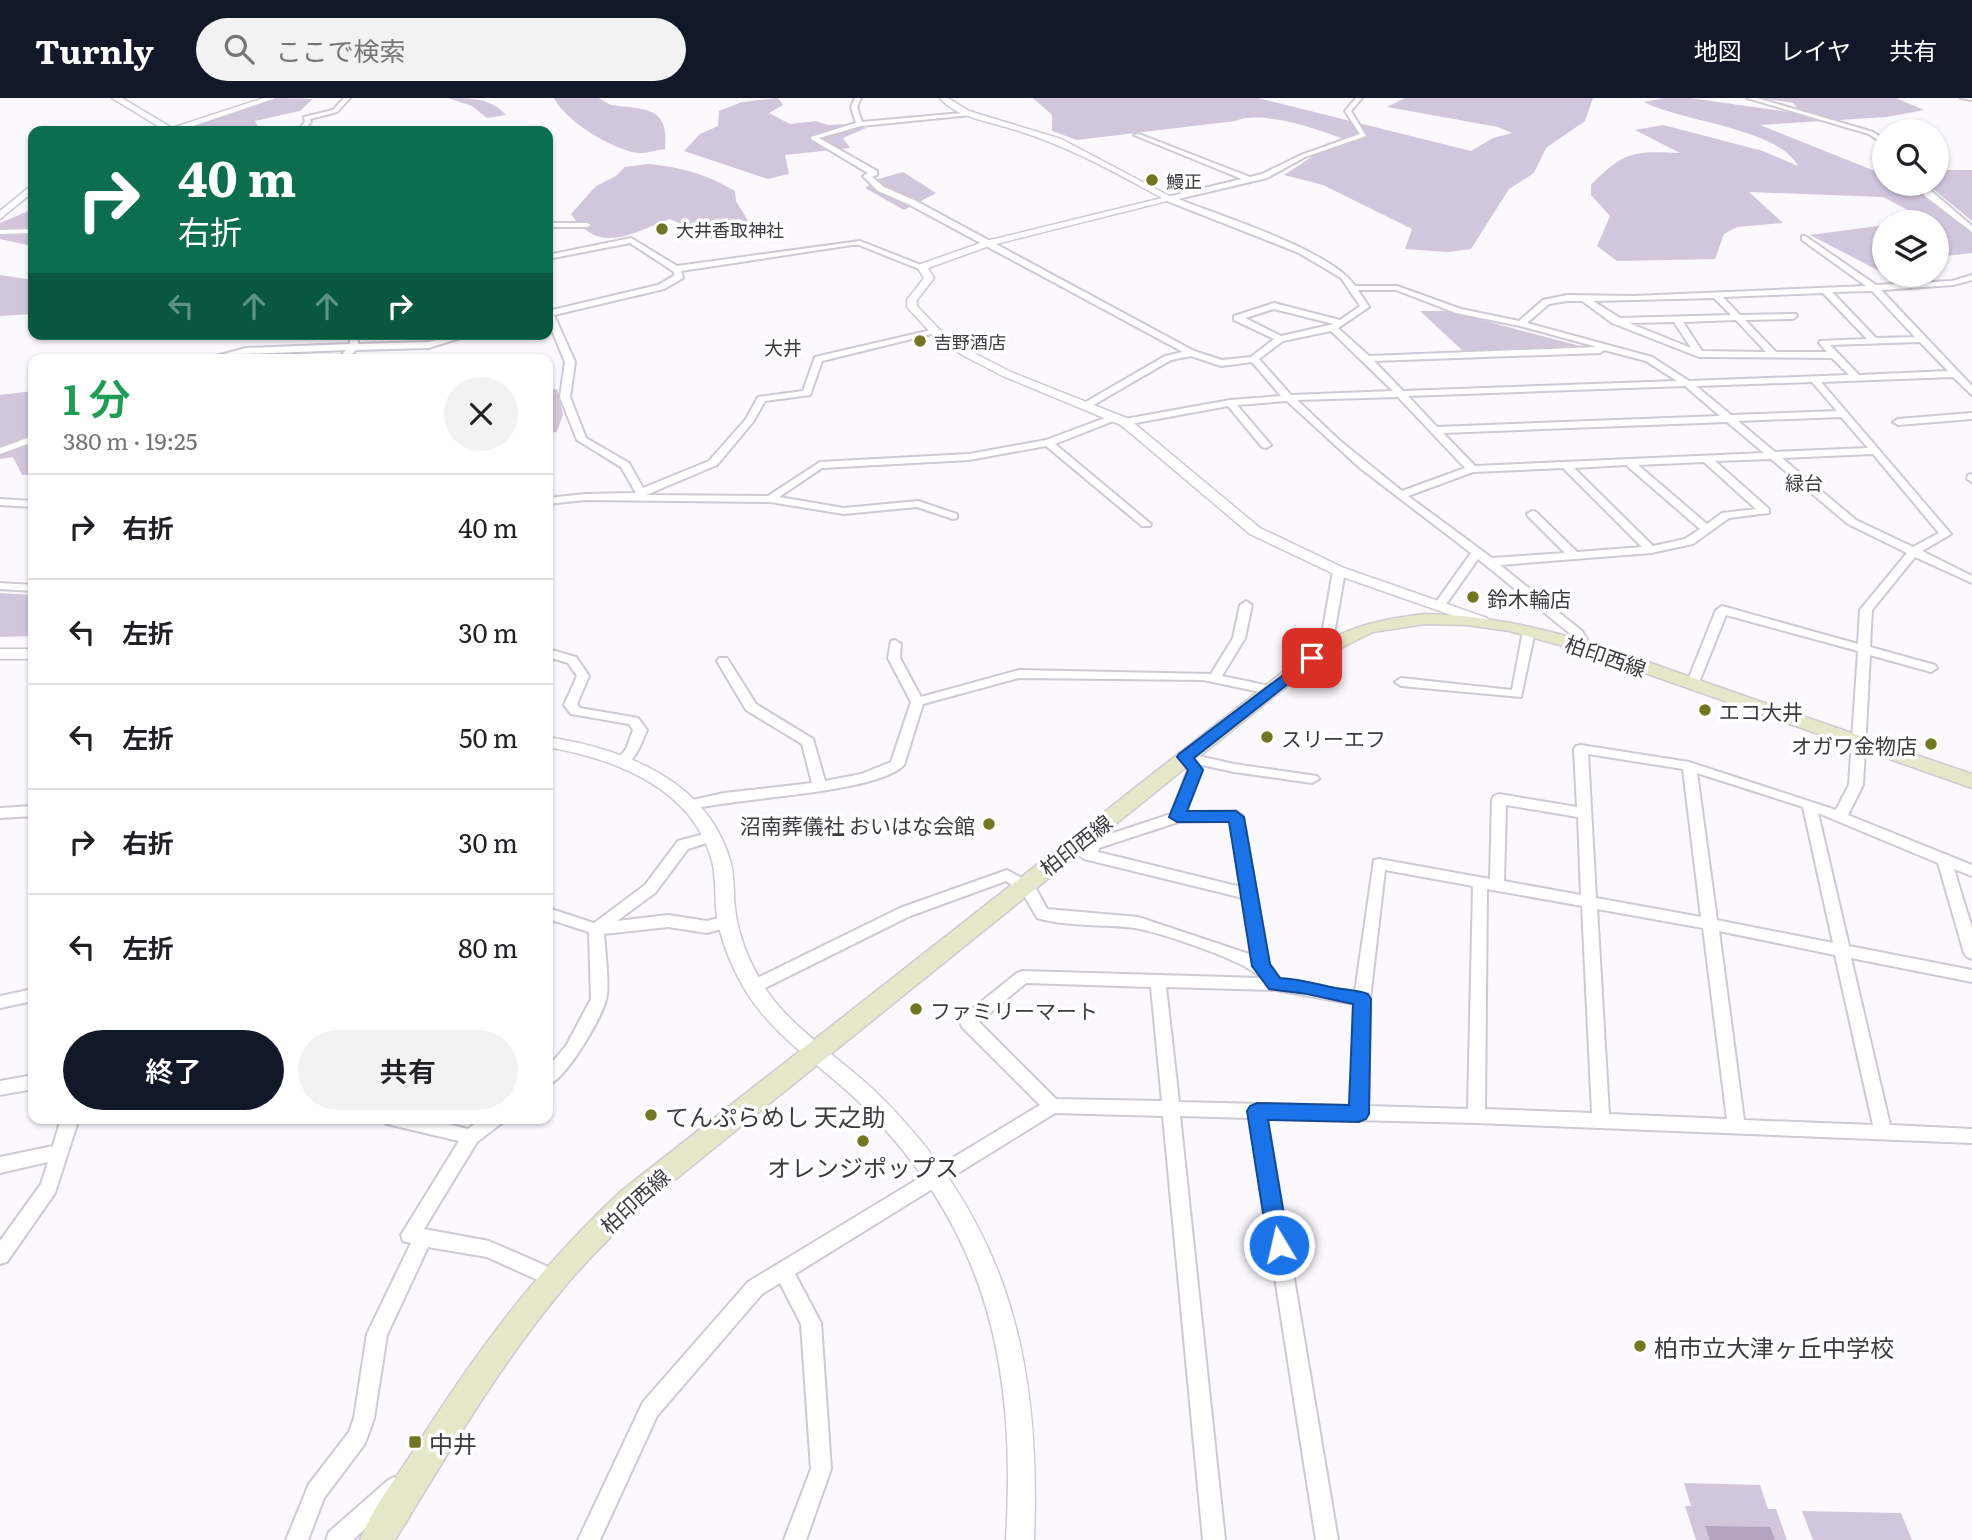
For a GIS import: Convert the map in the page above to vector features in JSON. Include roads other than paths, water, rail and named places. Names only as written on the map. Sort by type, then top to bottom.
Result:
[{"type":"main road","name":"柏印西線","points":[[376,1540],[504,1342],[553,1278],[630,1200],[1022,885],[1081,850],[1185,757],[1326,646],[1365,629],[1385,624],[1432,619],[1482,621],[1529,631],[1586,648],[1972,781]]},
{"type":"street","points":[[116,98],[163,126]]},
{"type":"street","points":[[186,126],[272,98]]},
{"type":"street","points":[[305,126],[308,122],[306,118],[335,111],[347,98]]},
{"type":"street","points":[[858,98],[854,107],[860,124]]},
{"type":"street","points":[[944,98],[948,105],[1045,135],[1170,199],[1302,251],[1344,276],[1366,307],[1337,325],[1280,340],[1254,359],[1221,363],[1191,353],[989,243],[881,189],[867,176],[874,173],[813,138],[860,124],[971,113]]},
{"type":"street","points":[[922,267],[989,243],[1250,180],[1303,156],[1364,135],[1349,111],[1359,98]]},
{"type":"street","points":[[1750,98],[1872,134]]},
{"type":"street","points":[[1964,98],[1972,99]]},
{"type":"street","points":[[1137,135],[1250,180]]},
{"type":"street","points":[[0,216],[28,191]]},
{"type":"street","points":[[1931,196],[1972,230]]},
{"type":"street","points":[[553,225],[587,225]]},
{"type":"street","points":[[0,232],[28,231]]},
{"type":"street","points":[[1805,238],[1874,288],[1972,392]]},
{"type":"street","points":[[553,256],[631,240],[676,269],[680,276],[661,287],[553,313]]},
{"type":"street","points":[[676,269],[852,243],[860,243],[922,267],[929,278],[912,300],[912,307],[936,332],[968,354],[1007,374],[1125,422],[1255,531],[1339,570],[1482,621]]},
{"type":"street","points":[[1521,324],[1546,302],[1567,298],[1717,296],[1874,288],[1953,283],[1972,277]]},
{"type":"street","points":[[1353,288],[1397,288],[1459,311],[1521,324],[1649,359],[1688,384],[1852,522],[1972,580]]},
{"type":"street","points":[[1825,290],[1874,341]]},
{"type":"street","points":[[1717,296],[1773,354]]},
{"type":"street","points":[[1586,299],[1615,321],[1647,336],[1729,363]]},
{"type":"street","points":[[1280,340],[1237,318],[1274,306],[1337,325],[1472,469]]},
{"type":"street","points":[[1615,321],[1793,316]]},
{"type":"street","points":[[1677,319],[1699,354]]},
{"type":"street","points":[[553,323],[570,362],[565,397],[582,440],[625,465],[640,496]]},
{"type":"street","points":[[640,496],[713,463],[750,420],[761,398],[807,393],[818,359],[936,332]]},
{"type":"street","points":[[1857,378],[1823,343],[1923,339]]},
{"type":"street","points":[[347,354],[354,347],[354,340]]},
{"type":"street","points":[[232,354],[246,351],[428,345],[447,340]]},
{"type":"street","points":[[1367,359],[1615,350]]},
{"type":"street","points":[[1087,405],[1168,358],[1191,353]]},
{"type":"street","points":[[1699,354],[1834,355]]},
{"type":"street","points":[[1254,359],[1286,398],[1400,495],[1490,562],[1578,634],[1586,648]]},
{"type":"street","points":[[1125,422],[1230,403],[1286,398],[1953,374]]},
{"type":"street","points":[[1815,380],[1946,534],[1914,551],[1866,610],[1856,785],[1840,816]]},
{"type":"street","points":[[1230,403],[1266,445]]},
{"type":"street","points":[[1435,430],[1844,414]]},
{"type":"street","points":[[1898,422],[1972,416]]},
{"type":"street","points":[[770,499],[820,465],[969,457],[1048,443],[1113,418]]},
{"type":"street","points":[[0,451],[28,441]]},
{"type":"street","points":[[1048,443],[1146,524]]},
{"type":"street","points":[[1400,495],[1472,469],[1876,452]]},
{"type":"street","points":[[1490,562],[1651,550],[1689,542],[1727,514],[1765,511],[1709,460]]},
{"type":"street","points":[[1630,463],[1706,529]]},
{"type":"street","points":[[1566,465],[1651,550]]},
{"type":"street","points":[[553,500],[640,496],[770,499],[844,510],[918,505],[953,516]]},
{"type":"street","points":[[0,502],[28,503]]},
{"type":"street","points":[[1532,514],[1574,556]]},
{"type":"street","points":[[1440,605],[1477,552]]},
{"type":"street","points":[[1326,646],[1339,570]]},
{"type":"street","points":[[0,586],[28,588]]},
{"type":"street","points":[[1214,678],[1239,638],[1246,605]]},
{"type":"street","points":[[1692,685],[1722,610],[1931,668]]},
{"type":"street","points":[[1401,682],[1517,694],[1529,631]]},
{"type":"street","points":[[689,805],[708,798],[876,776],[897,765],[917,702],[894,658],[895,644]]},
{"type":"street","points":[[0,654],[28,654]]},
{"type":"street","points":[[553,654],[572,660],[583,676],[570,705],[576,711],[634,721],[640,730],[632,750],[623,761]]},
{"type":"street","points":[[723,661],[751,707],[808,742],[819,785]]},
{"type":"street","points":[[917,702],[1019,674],[1214,678],[1270,690]]},
{"type":"street","points":[[553,743],[588,749],[623,761],[656,778],[689,805],[711,837],[723,874],[727,922],[737,954],[753,987],[771,1011],[880,1109],[939,1177],[968,1225],[995,1288],[1014,1361],[1022,1451],[1023,1504],[1020,1540]]},
{"type":"street","points":[[1601,1121],[1581,749],[1689,766],[1809,804],[1972,871]]},
{"type":"street","points":[[1185,757],[1234,768],[1312,779]]},
{"type":"street","points":[[1177,817],[1195,770],[1185,757]]},
{"type":"street","points":[[1689,766],[1737,1128]]},
{"type":"street","points":[[1497,885],[1499,800],[1584,813]]},
{"type":"street","points":[[1809,804],[1883,1132]]},
{"type":"street","points":[[0,813],[28,811]]},
{"type":"street","points":[[1081,850],[1177,817],[1236,817],[1261,966]]},
{"type":"street","points":[[596,929],[650,889],[682,845],[711,837]]},
{"type":"street","points":[[1081,850],[1250,894]]},
{"type":"street","points":[[1944,859],[1972,953]]},
{"type":"street","points":[[1359,1114],[1362,999],[1379,864],[1710,924],[1972,976]]},
{"type":"street","points":[[753,987],[905,912],[1007,875],[1029,889],[1042,914],[1138,923],[1236,954],[1261,966],[1275,984]]},
{"type":"street","points":[[1476,1116],[1480,882]]},
{"type":"street","points":[[553,915],[596,929],[668,921],[707,927],[727,922]]},
{"type":"street","points":[[553,1072],[572,1051],[599,999],[596,929]]},
{"type":"street","points":[[1052,1106],[968,1022],[1023,977],[1275,984],[1307,987],[1362,999]]},
{"type":"street","points":[[1158,981],[1214,1540]]},
{"type":"street","points":[[0,1002],[28,996]]},
{"type":"street","points":[[0,1088],[28,1083]]},
{"type":"street","points":[[589,1540],[650,1409],[755,1288],[1052,1106],[1476,1116],[1972,1136]]},
{"type":"street","points":[[1257,1111],[1327,1540]]},
{"type":"street","points":[[0,1256],[49,1186],[68,1124]]},
{"type":"street","points":[[416,1124],[471,1137]]},
{"type":"street","points":[[488,1124],[471,1137],[410,1235],[489,1250],[553,1278]]},
{"type":"street","points":[[0,1165],[60,1152]]},
{"type":"street","points":[[297,1540],[316,1491],[357,1438],[365,1418],[377,1334],[423,1237]]},
{"type":"street","points":[[783,1271],[811,1323],[821,1469],[795,1540]]},
{"type":"street","points":[[337,1540],[429,1457]]},
{"type":"place","name":"鰻正","points":[[1152,180]]},
{"type":"place","name":"大井香取神社","points":[[662,229]]},
{"type":"place","name":"吉野酒店","points":[[920,341]]},
{"type":"place","name":"鈴木輪店","points":[[1473,597]]},
{"type":"place","name":"エコ大井","points":[[1705,710]]},
{"type":"place","name":"スリーエフ","points":[[1267,737]]},
{"type":"place","name":"オガワ金物店","points":[[1931,744]]},
{"type":"place","name":"沼南葬儀社 おいはな会館","points":[[989,824]]},
{"type":"place","name":"ファミリーマート","points":[[916,1009]]},
{"type":"place","name":"てんぷらめし 天之助","points":[[651,1115]]},
{"type":"place","name":"オレンジポップス","points":[[863,1141]]},
{"type":"place","name":"柏市立大津ヶ丘中学校","points":[[1640,1346]]},
{"type":"place","name":"中井","points":[[415,1442]]},
{"type":"district","name":"大井","points":[[783,347]]},
{"type":"district","name":"緑台","points":[[1804,482]]}]
